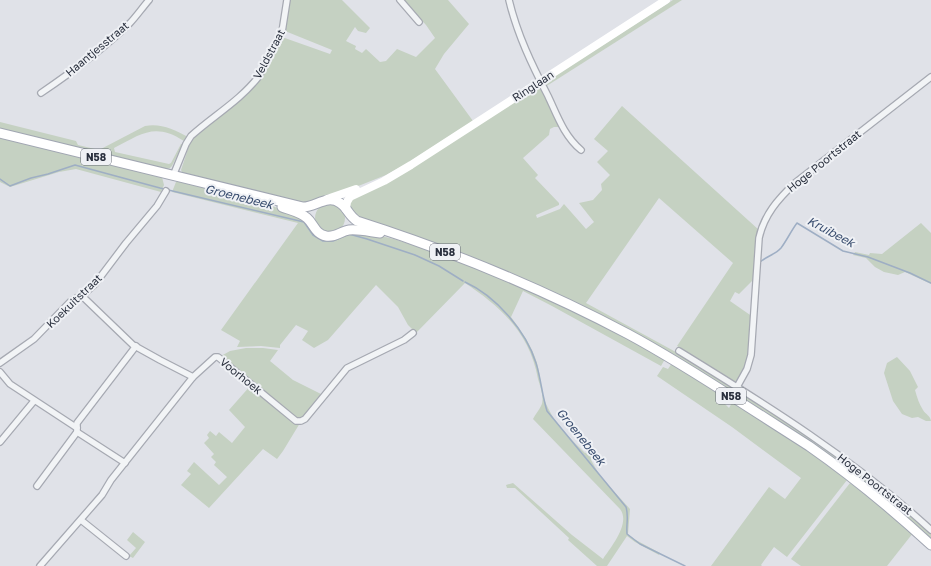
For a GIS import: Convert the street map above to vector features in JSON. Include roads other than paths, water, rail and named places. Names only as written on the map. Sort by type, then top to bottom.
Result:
[{"type":"main road","name":"Ringlaan","points":[[347,211],[347,202],[350,197],[400,172],[666,0]]},
{"type":"main road","name":"N58","points":[[0,133],[303,207],[312,206],[323,201]]},
{"type":"main road","name":"Ringlaan","points":[[323,201],[400,172]]},
{"type":"main road","name":"N58","points":[[246,194],[300,214],[311,222]]},
{"type":"main road","points":[[334,200],[341,203],[347,211],[347,224],[340,234],[334,236],[328,237],[321,235],[316,231],[311,222],[314,207],[323,201],[334,200]]},
{"type":"main road","name":"N58","points":[[347,211],[351,218],[357,221],[479,264],[548,294],[606,322],[669,357],[810,447],[866,489],[931,545]]},
{"type":"main road","name":"N58","points":[[340,234],[349,230],[356,230],[380,233],[411,240]]},
{"type":"street","name":"Haantjesstraat","points":[[41,93],[81,65],[107,44],[130,23],[149,0]]},
{"type":"street","name":"Veldstraat","points":[[173,176],[188,139],[244,92],[259,76],[282,32],[288,0]]},
{"type":"street","points":[[400,0],[419,22]]},
{"type":"street","points":[[509,0],[517,28],[540,81],[565,132],[573,143],[582,150]]},
{"type":"street","name":"Hoge Poortstraat","points":[[737,387],[747,369],[751,355],[759,238],[764,220],[770,210],[783,194],[795,183],[931,77]]},
{"type":"street","name":"Koekuitstraat","points":[[0,363],[34,339],[70,302],[95,284],[126,243],[157,206],[166,191]]},
{"type":"street","points":[[81,295],[136,346],[193,378]]},
{"type":"street","name":"Voorhoek","points":[[40,566],[102,495],[124,463],[193,378],[215,357],[218,357],[296,420],[301,421],[305,419],[347,368],[404,340],[413,333]]},
{"type":"street","points":[[37,486],[77,430],[77,423],[136,346]]},
{"type":"street","name":"Hoge Poortstraat","points":[[679,351],[816,439],[858,469],[931,530]]},
{"type":"street","points":[[0,372],[10,384],[124,463]]},
{"type":"street","points":[[0,442],[34,401]]},
{"type":"street","points":[[81,520],[126,556]]},
{"type":"waterway","name":"Groenebeek","points":[[0,179],[10,186],[75,165],[160,188],[304,222],[313,235],[323,241],[333,241],[349,234],[367,239],[415,255],[439,266],[463,281]]},
{"type":"waterway","name":"Kruibeek","points":[[759,263],[781,248],[797,223],[843,251],[868,257],[910,273],[931,283]]},
{"type":"waterway","name":"Groenebeek","points":[[465,282],[477,288],[498,305],[525,339],[536,363],[547,411],[626,507],[627,534],[640,544],[685,566]]}]
